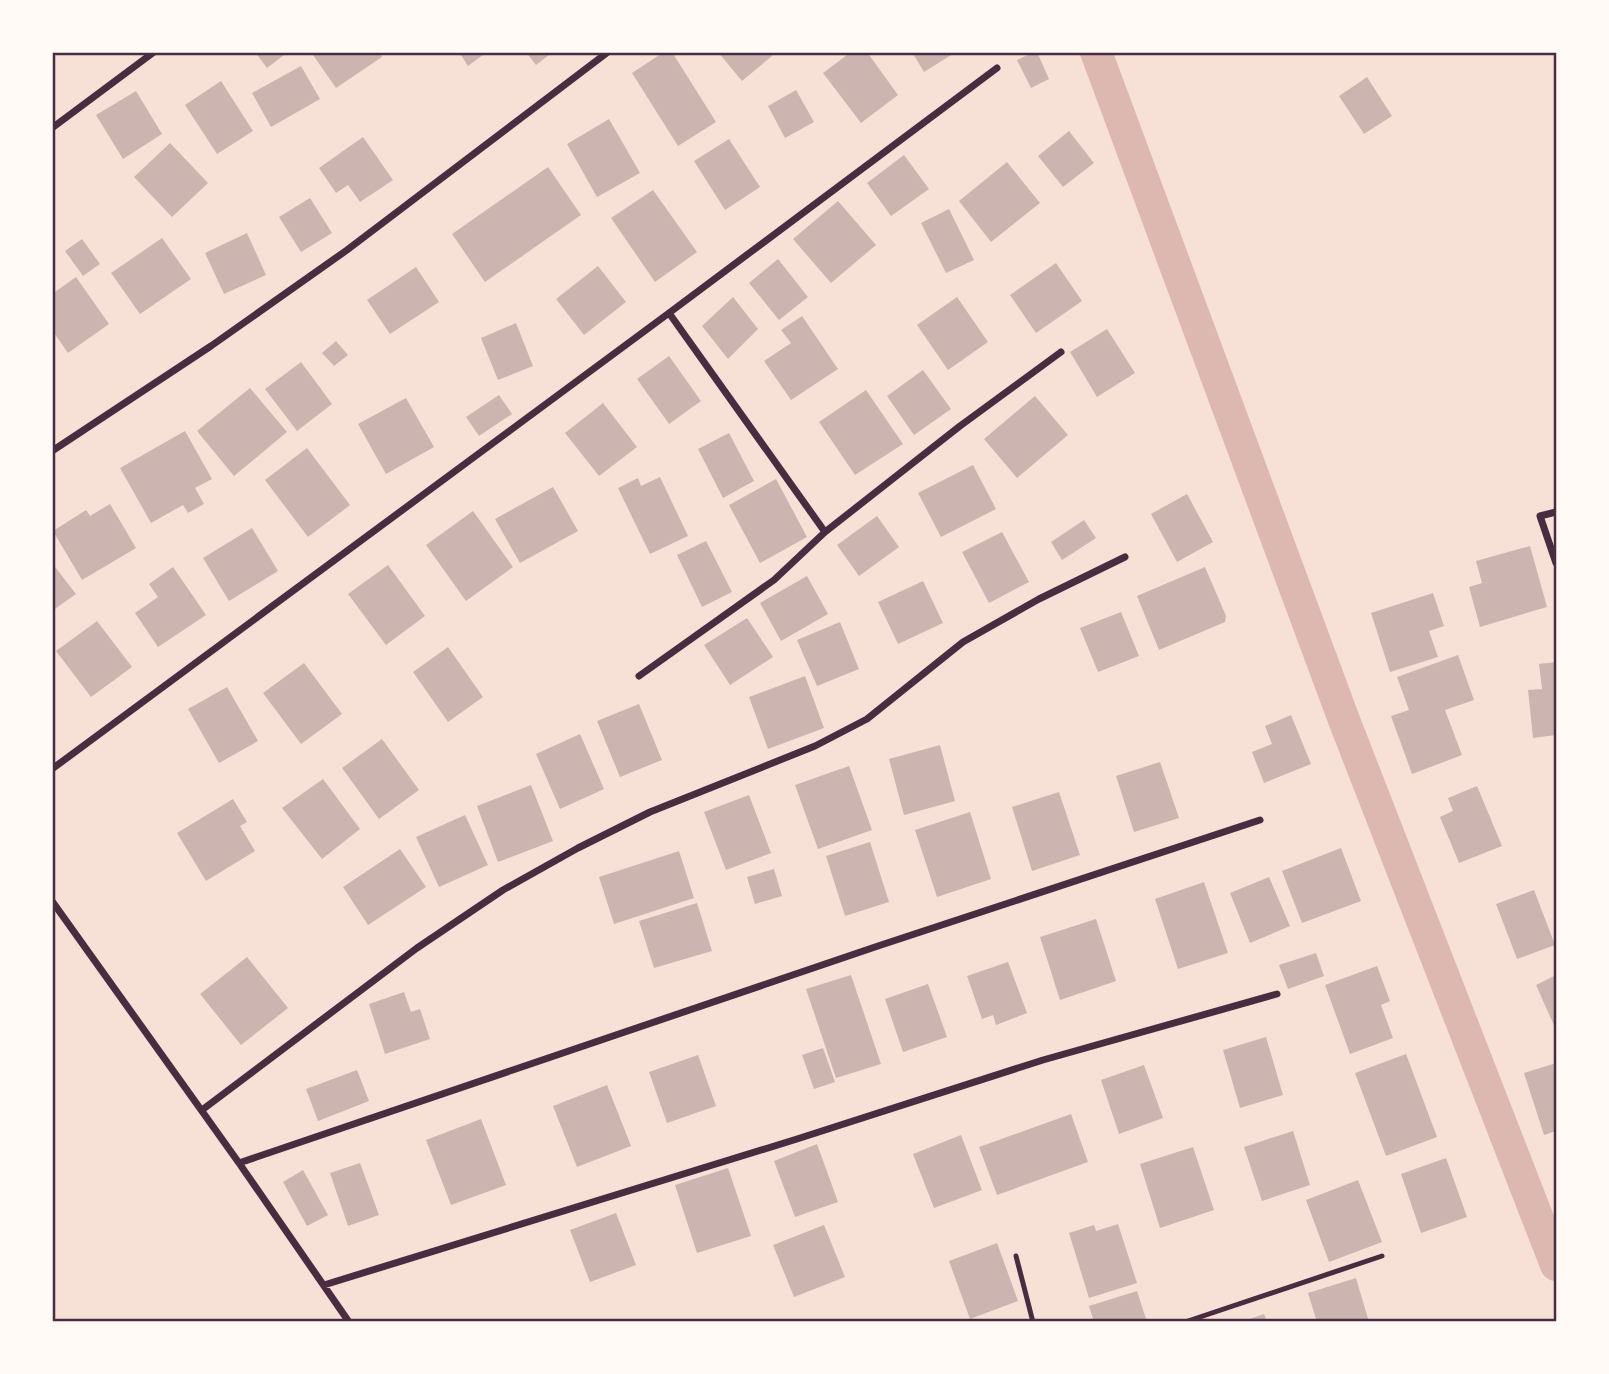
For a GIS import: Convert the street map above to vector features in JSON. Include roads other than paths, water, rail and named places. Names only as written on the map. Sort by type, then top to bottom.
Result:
[{"type":"street","points":[[52,128],[154,52]]},
{"type":"street","points":[[52,451],[211,346],[347,250],[608,52]]},
{"type":"street","points":[[52,769],[997,68]]},
{"type":"street","points":[[669,313],[825,532]]},
{"type":"street","points":[[639,676],[774,580],[825,532],[960,426],[1061,352]]},
{"type":"street","points":[[1556,512],[1540,516],[1556,563]]},
{"type":"street","points":[[202,1110],[417,948],[503,890],[650,812],[815,746],[867,719],[963,642],[1040,599],[1125,557]]},
{"type":"street","points":[[239,1163],[865,950],[1260,820]]},
{"type":"street","points":[[52,901],[349,1321]]},
{"type":"street","points":[[324,1285],[1043,1060],[1277,994]]},
{"type":"lane","points":[[1016,1256],[1033,1321]]},
{"type":"lane","points":[[1185,1321],[1382,1256]]},
{"type":"waterway","points":[[1096,52],[1344,720],[1556,1265]]}]
